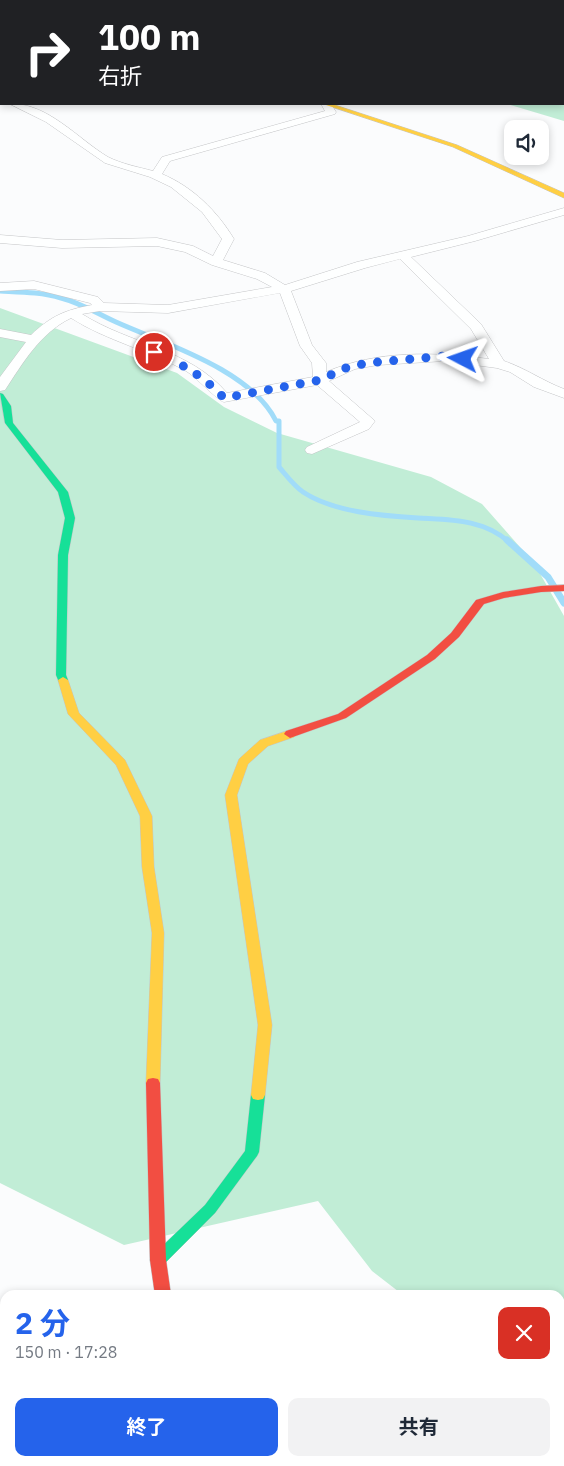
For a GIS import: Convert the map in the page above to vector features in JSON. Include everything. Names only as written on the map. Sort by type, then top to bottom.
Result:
[{"type":"street","points":[[19,105],[32,108],[104,159],[167,179],[202,206],[220,225],[228,239],[216,262]]},
{"type":"street","points":[[156,176],[166,159],[331,112],[327,105]]},
{"type":"street","points":[[329,105],[455,146],[564,196]]},
{"type":"street","points":[[0,387],[24,352],[35,340],[55,320],[71,313],[100,307],[168,309],[284,289],[361,265],[471,239],[564,211]]},
{"type":"street","points":[[0,239],[62,244],[157,242],[189,250],[216,262],[261,276],[284,289],[306,346],[319,362],[320,380],[368,422],[364,426],[312,450]]},
{"type":"street","points":[[403,256],[476,327],[500,364]]},
{"type":"street","points":[[0,287],[34,285],[94,300],[100,307]]},
{"type":"street","points":[[71,313],[88,325],[188,368],[208,381],[224,398],[320,380],[350,366],[445,356],[500,364],[515,369],[539,384],[564,394]]},
{"type":"street","points":[[0,333],[35,340]]},
{"type":"street","points":[[0,396],[7,406],[9,423],[63,492],[70,518],[63,554],[61,675],[66,691],[74,714],[121,763],[146,816],[148,866],[158,933],[152,1064],[158,1260],[161,1290]]},
{"type":"street","points":[[158,1260],[210,1209],[252,1152],[265,1025],[231,795],[243,762],[264,743],[342,716],[431,657],[455,635],[480,602],[532,590],[564,588]]},
{"type":"green space","points":[[510,105],[564,105],[564,121]]},
{"type":"green space","points":[[0,308],[177,373],[224,407],[277,433],[431,477],[482,504],[534,563],[564,616],[564,1290],[397,1290],[372,1271],[318,1201],[124,1245],[0,1183]]},
{"type":"waterway","points":[[0,291],[38,293],[68,300],[182,350],[227,373],[247,387],[264,403],[276,421],[279,421],[279,467],[296,487],[315,499],[359,512],[466,522],[499,534],[509,542]]},
{"type":"waterway","points":[[507,540],[548,577],[564,603]]},
{"type":"traffic: fast","points":[[0,396],[7,406],[9,423],[63,492],[70,518],[63,555],[61,675],[63,680]]},
{"type":"traffic: fast","points":[[158,1260],[210,1209],[252,1152],[258,1095]]},
{"type":"traffic: slow","points":[[329,105],[455,146],[564,196]]},
{"type":"traffic: slow","points":[[63,680],[74,714],[121,763],[146,816],[148,867],[158,933],[153,1083]]},
{"type":"traffic: slow","points":[[258,1095],[265,1025],[231,795],[243,762],[264,743],[290,734]]},
{"type":"traffic: jam","points":[[290,734],[342,716],[431,657],[455,635],[480,602],[503,595],[541,589],[564,588]]},
{"type":"traffic: jam","points":[[153,1083],[158,1260],[162,1290]]},
{"type":"route","points":[[154,352],[188,368],[208,381],[224,398],[320,380],[350,366],[445,356],[463,359]]}]
